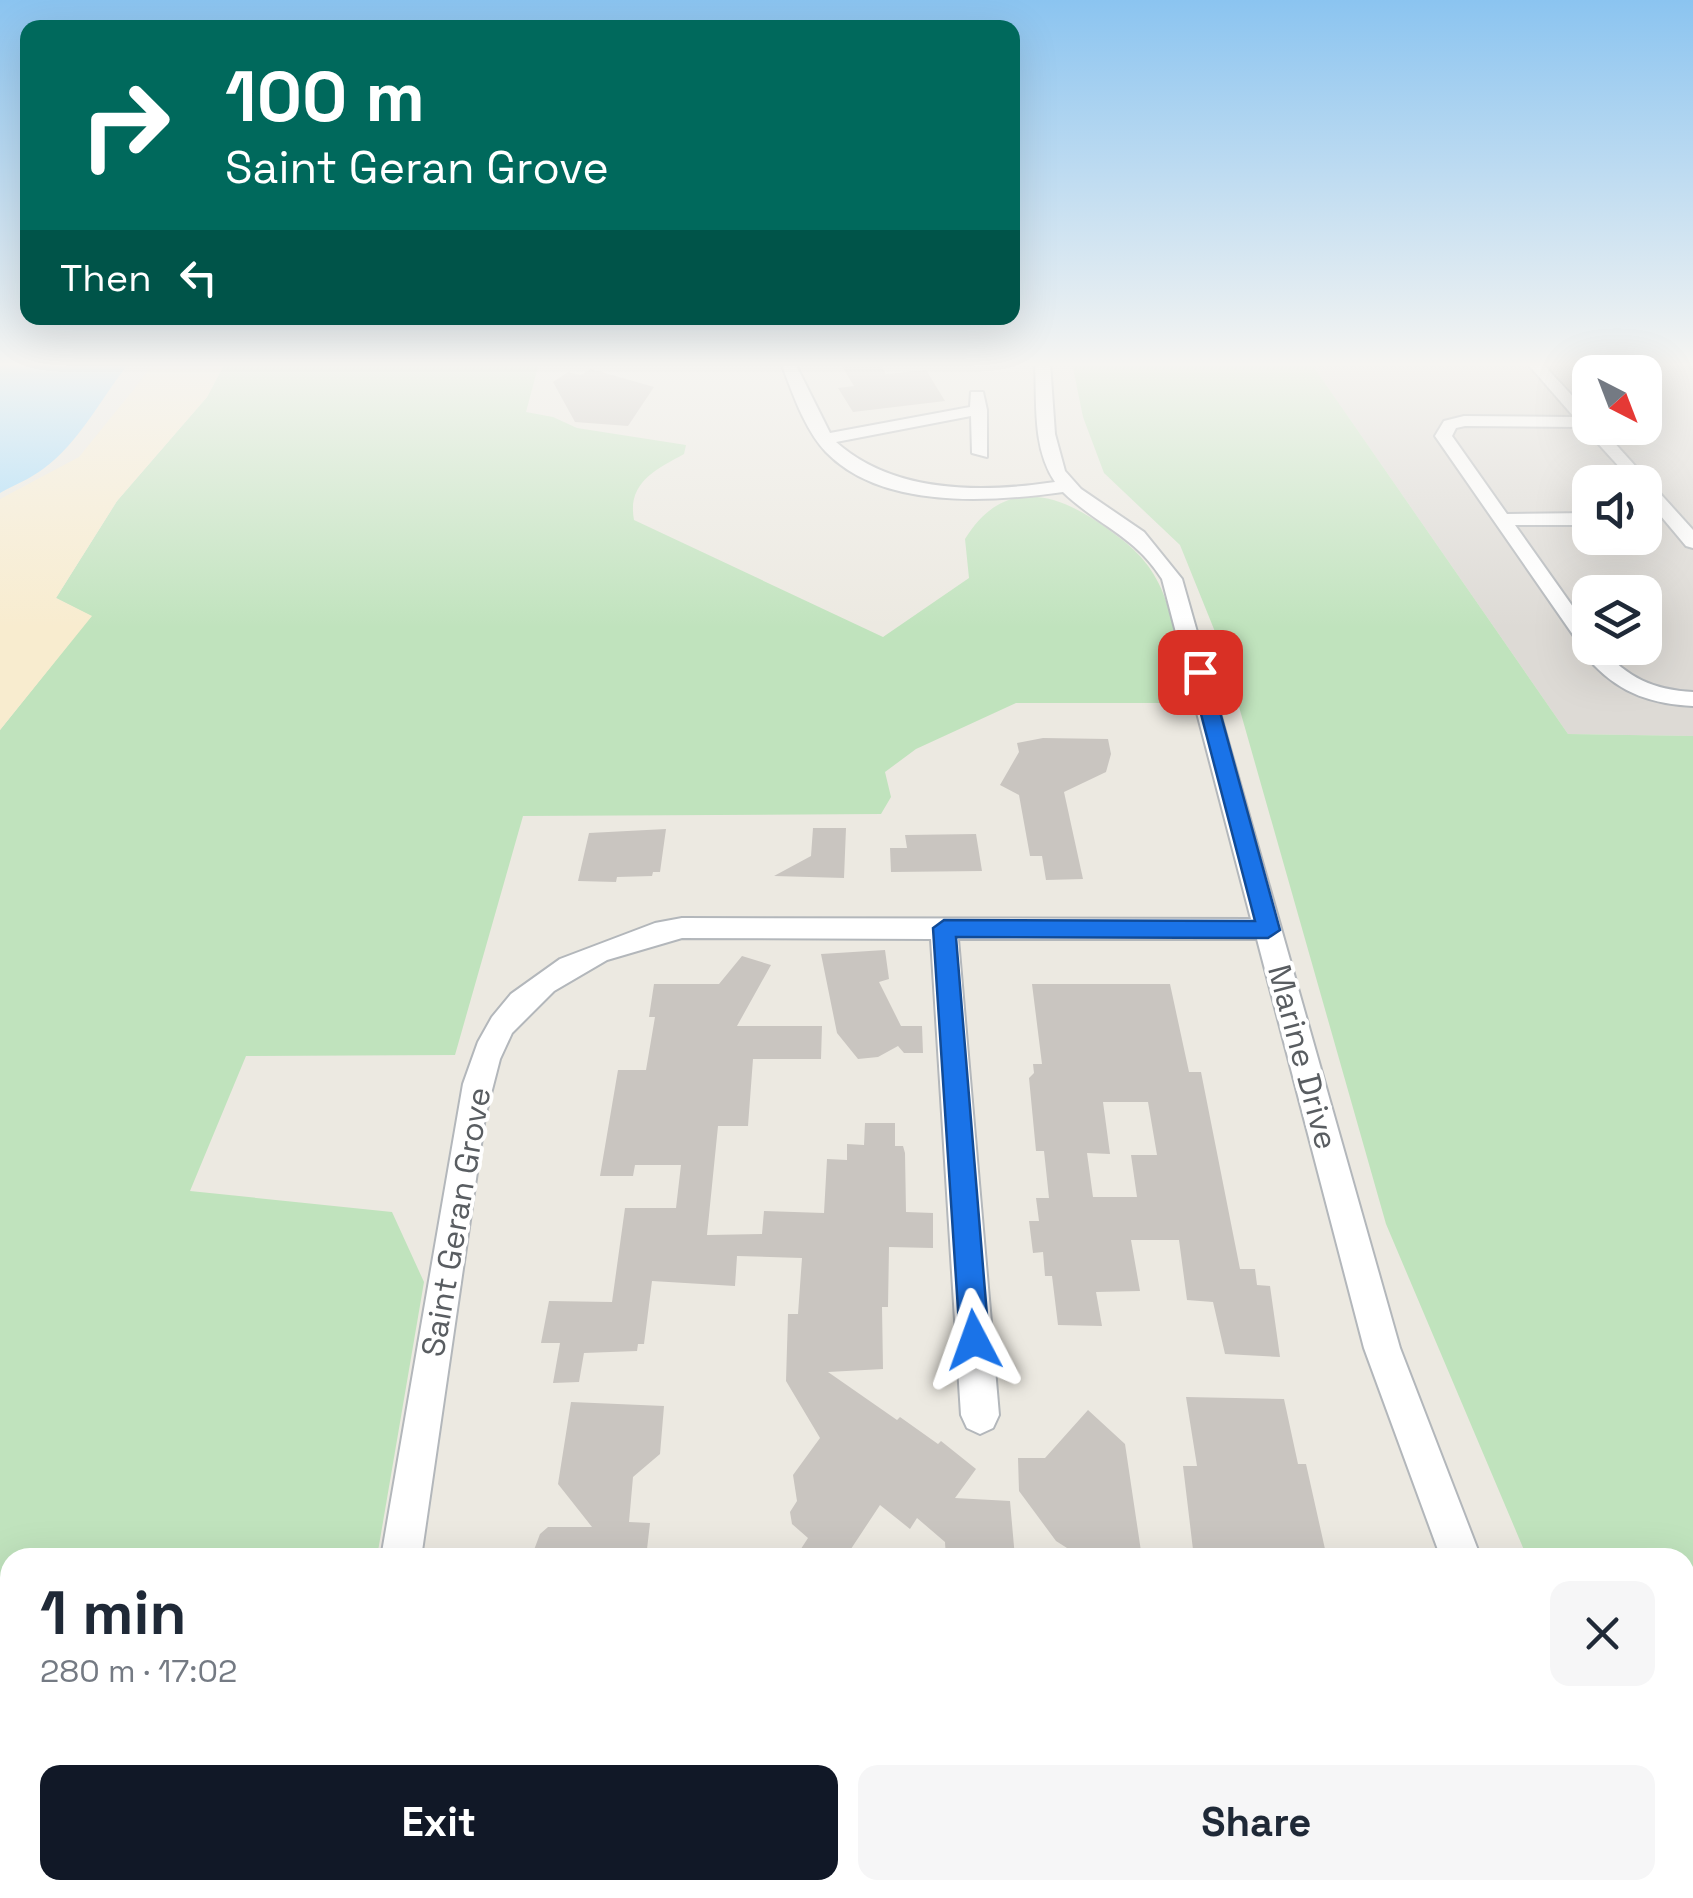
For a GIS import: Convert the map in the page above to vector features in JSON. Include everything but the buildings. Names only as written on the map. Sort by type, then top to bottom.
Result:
[{"type":"street","points":[[838,452],[864,470],[916,487],[989,492],[1067,486],[1050,452]]},
{"type":"street","points":[[1452,452],[1572,621]]},
{"type":"street","name":"Marine Drive","points":[[1067,486],[1136,535],[1172,579],[1382,1348],[1457,1548]]},
{"type":"street","points":[[1662,506],[1691,538]]},
{"type":"street","points":[[1662,518],[1672,518]]},
{"type":"street","points":[[1501,520],[1572,519]]},
{"type":"street","points":[[1605,665],[1616,678],[1646,694],[1693,699]]},
{"type":"street","name":"Saint Geran Grove","points":[[403,1548],[470,1118],[489,1048],[514,1012],[542,986],[587,954],[632,937],[682,928],[1268,930]]},
{"type":"street","points":[[944,928],[980,1414]]},
{"type":"shaded area","points":[[1372,452],[1693,452],[1693,736],[1568,734]]},
{"type":"green space","points":[[160,452],[685,452],[639,487],[634,520],[883,637],[969,578],[965,539],[980,519],[1014,498],[1051,499],[1108,529],[1149,567],[1169,611],[1188,703],[1016,703],[916,749],[885,772],[891,797],[881,814],[523,816],[455,1055],[246,1056],[190,1191],[392,1212],[424,1282],[379,1548],[0,1548],[0,730],[91,616],[56,598],[117,501]]},
{"type":"green space","points":[[1096,452],[1372,452],[1568,734],[1693,736],[1693,1548],[1523,1548],[1386,1224],[1224,654],[1180,545],[1104,473]]},
{"type":"sand","points":[[83,452],[160,452],[117,501],[56,598],[92,616],[0,730],[0,499]]},
{"type":"water","points":[[0,452],[62,452],[33,476],[0,493]]},
{"type":"route","points":[[974,1340],[944,928],[1268,930],[1200,672]]}]
